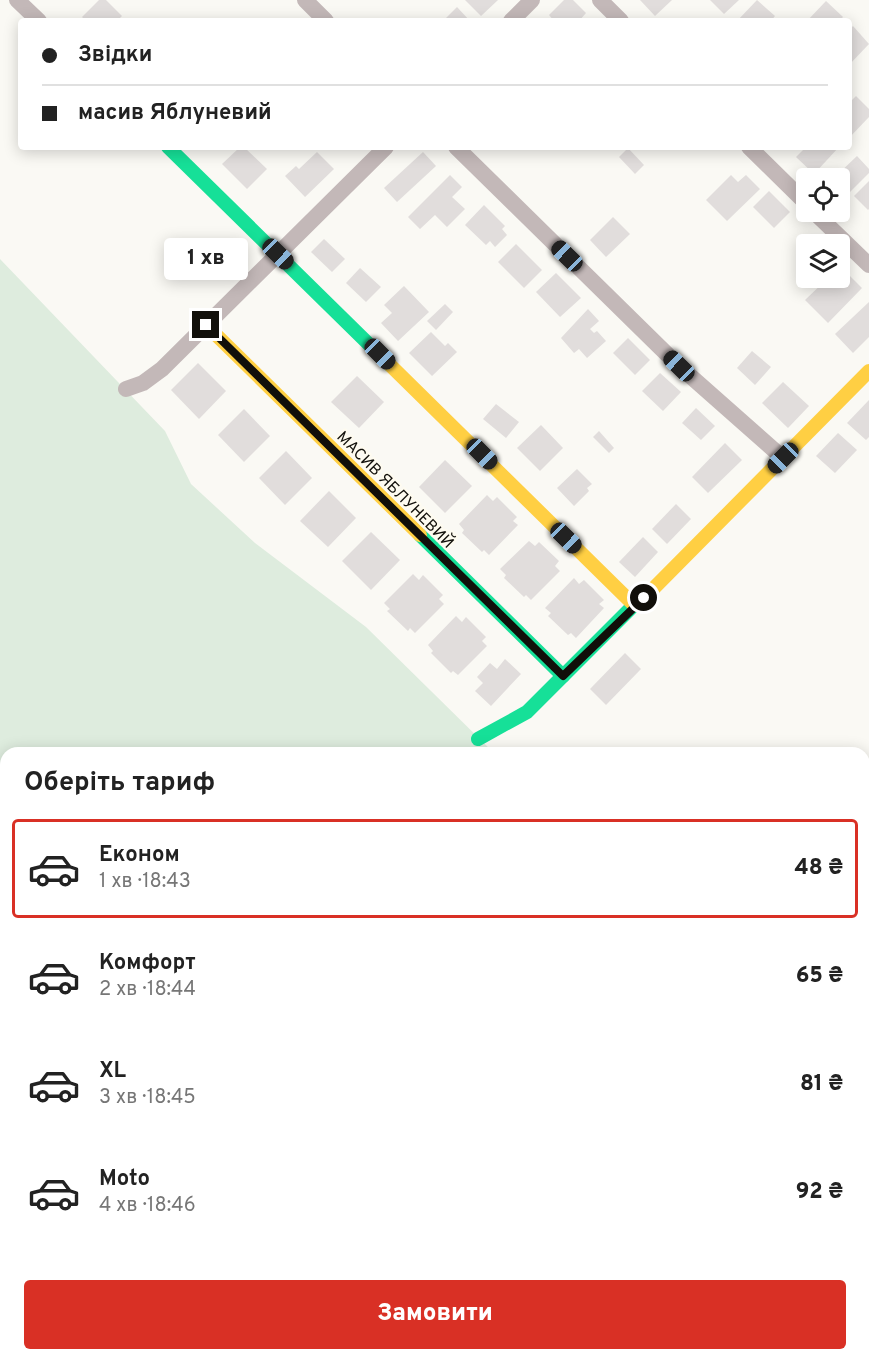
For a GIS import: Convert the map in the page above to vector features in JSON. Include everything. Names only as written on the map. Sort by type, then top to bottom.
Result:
[{"type":"street","points":[[17,0],[36,18]]},
{"type":"street","points":[[305,0],[323,18]]},
{"type":"street","points":[[514,18],[532,0]]},
{"type":"street","points":[[600,0],[618,18]]},
{"type":"street","points":[[171,150],[634,605]]},
{"type":"street","points":[[126,389],[143,383],[162,369],[383,150]]},
{"type":"street","points":[[459,150],[679,366],[783,458]]},
{"type":"street","points":[[752,150],[796,193]]},
{"type":"street","points":[[824,222],[869,265]]},
{"type":"street","name":"МАСИВ ЯБЛУНЕВИЙ","points":[[206,325],[563,676]]},
{"type":"street","points":[[478,739],[527,712],[634,605],[653,590],[869,371]]},
{"type":"green space","points":[[0,259],[165,431],[191,484],[255,543],[366,627],[488,747],[0,747]]},
{"type":"building","points":[[99,0],[106,0],[122,16],[120,18],[82,17]]},
{"type":"building","points":[[465,0],[498,0],[481,16]]},
{"type":"building","points":[[564,0],[573,0],[586,13],[582,18],[552,18],[549,15]]},
{"type":"building","points":[[640,0],[672,0],[655,16]]},
{"type":"building","points":[[710,0],[739,0],[724,14]]},
{"type":"building","points":[[757,0],[775,16],[773,18],[740,18]]},
{"type":"building","points":[[826,1],[843,17],[842,18],[810,18]]},
{"type":"building","points":[[457,7],[467,18],[446,18]]},
{"type":"building","points":[[852,27],[869,44],[852,62]]},
{"type":"building","points":[[856,96],[869,109],[869,117],[852,135],[852,100]]},
{"type":"building","points":[[237,150],[247,150],[267,169],[247,189],[222,164]]},
{"type":"building","points":[[626,150],[630,150],[644,165],[635,174],[619,157]]},
{"type":"building","points":[[803,150],[836,150],[820,168],[808,168],[796,157]]},
{"type":"building","points":[[317,152],[334,169],[305,197],[285,176],[296,166],[299,169]]},
{"type":"building","points":[[423,152],[436,166],[397,202],[384,188]]},
{"type":"building","points":[[857,156],[869,169],[869,173],[850,192],[850,168],[844,168]]},
{"type":"building","points":[[450,175],[462,187],[452,197],[465,209],[447,227],[435,215],[420,229],[408,217]]},
{"type":"building","points":[[731,175],[738,182],[746,175],[760,189],[727,221],[706,200]]},
{"type":"building","points":[[869,181],[869,209],[868,210],[854,196]]},
{"type":"building","points":[[769,191],[790,212],[774,228],[753,207]]},
{"type":"building","points":[[484,205],[505,226],[502,229],[507,235],[495,247],[490,241],[486,245],[465,225]]},
{"type":"building","points":[[613,217],[630,234],[606,257],[590,240]]},
{"type":"building","points":[[324,239],[345,259],[332,272],[311,252]]},
{"type":"building","points":[[516,244],[542,270],[524,288],[498,262]]},
{"type":"building","points":[[360,268],[381,287],[366,302],[346,283]]},
{"type":"building","points":[[556,273],[581,298],[560,317],[536,292]]},
{"type":"building","points":[[850,276],[862,288],[828,323],[805,300],[818,288],[850,288]]},
{"type":"building","points":[[404,286],[429,312],[398,341],[381,323],[392,313],[384,305]]},
{"type":"building","points":[[869,302],[869,337],[853,353],[835,334]]},
{"type":"building","points":[[445,304],[453,312],[436,330],[427,321]]},
{"type":"building","points":[[588,309],[599,321],[590,329],[594,333],[597,331],[606,341],[587,358],[579,349],[574,353],[561,338]]},
{"type":"building","points":[[431,332],[445,346],[448,343],[457,352],[432,376],[409,353]]},
{"type":"building","points":[[628,338],[650,360],[635,375],[613,353]]},
{"type":"building","points":[[752,351],[771,367],[755,385],[737,368]]},
{"type":"building","points":[[198,363],[226,391],[199,419],[171,390]]},
{"type":"building","points":[[660,373],[681,392],[663,411],[642,391]]},
{"type":"building","points":[[357,376],[384,402],[359,428],[331,402]]},
{"type":"building","points":[[783,382],[809,406],[788,428],[762,403]]},
{"type":"building","points":[[869,400],[869,437],[866,440],[847,423]]},
{"type":"building","points":[[496,404],[519,422],[506,438],[483,419]]},
{"type":"building","points":[[696,408],[715,426],[701,440],[682,423]]},
{"type":"building","points":[[244,409],[270,436],[244,462],[218,435]]},
{"type":"building","points":[[541,425],[563,448],[540,471],[517,448]]},
{"type":"building","points":[[599,431],[614,448],[609,453],[593,437]]},
{"type":"building","points":[[838,433],[857,450],[835,473],[816,456]]},
{"type":"building","points":[[725,443],[742,460],[708,493],[692,477]]},
{"type":"building","points":[[286,451],[312,478],[285,505],[259,478]]},
{"type":"building","points":[[445,460],[472,486],[445,513],[419,487]]},
{"type":"building","points":[[577,469],[592,484],[587,488],[589,491],[574,506],[557,488]]},
{"type":"building","points":[[329,491],[356,518],[328,547],[300,521]]},
{"type":"building","points":[[487,495],[493,501],[497,497],[517,517],[513,521],[518,525],[489,555],[484,550],[482,552],[462,533],[464,530],[459,524]]},
{"type":"building","points":[[676,504],[691,519],[667,544],[652,529]]},
{"type":"building","points":[[371,532],[400,560],[371,590],[342,561]]},
{"type":"building","points":[[643,537],[658,552],[635,577],[619,562]]},
{"type":"building","points":[[529,541],[535,546],[539,542],[559,561],[555,566],[560,571],[531,600],[526,595],[524,597],[504,578],[506,575],[500,569]]},
{"type":"building","points":[[413,574],[419,580],[423,575],[443,595],[439,599],[444,604],[415,633],[410,628],[408,631],[387,611],[390,609],[384,603]]},
{"type":"building","points":[[574,578],[579,584],[584,580],[604,600],[599,604],[604,608],[576,638],[571,633],[568,635],[548,616],[551,613],[545,608]]},
{"type":"building","points":[[456,616],[462,622],[466,617],[486,637],[482,641],[487,646],[458,675],[453,671],[451,673],[431,653],[433,651],[428,645]]},
{"type":"building","points":[[625,653],[641,669],[606,705],[590,689]]},
{"type":"building","points":[[505,659],[521,674],[491,706],[475,691],[483,683],[477,677],[490,663],[497,669]]},
{"type":"traffic: fast","points":[[171,150],[390,365]]},
{"type":"traffic: fast","points":[[420,535],[563,676]]},
{"type":"traffic: fast","points":[[478,739],[527,712],[634,605],[651,591]]},
{"type":"traffic: slow","points":[[206,325],[420,535]]},
{"type":"traffic: slow","points":[[390,365],[634,605]]},
{"type":"traffic: slow","points":[[651,591],[869,371]]},
{"type":"route","points":[[206,325],[563,676],[634,605],[644,598]]}]
